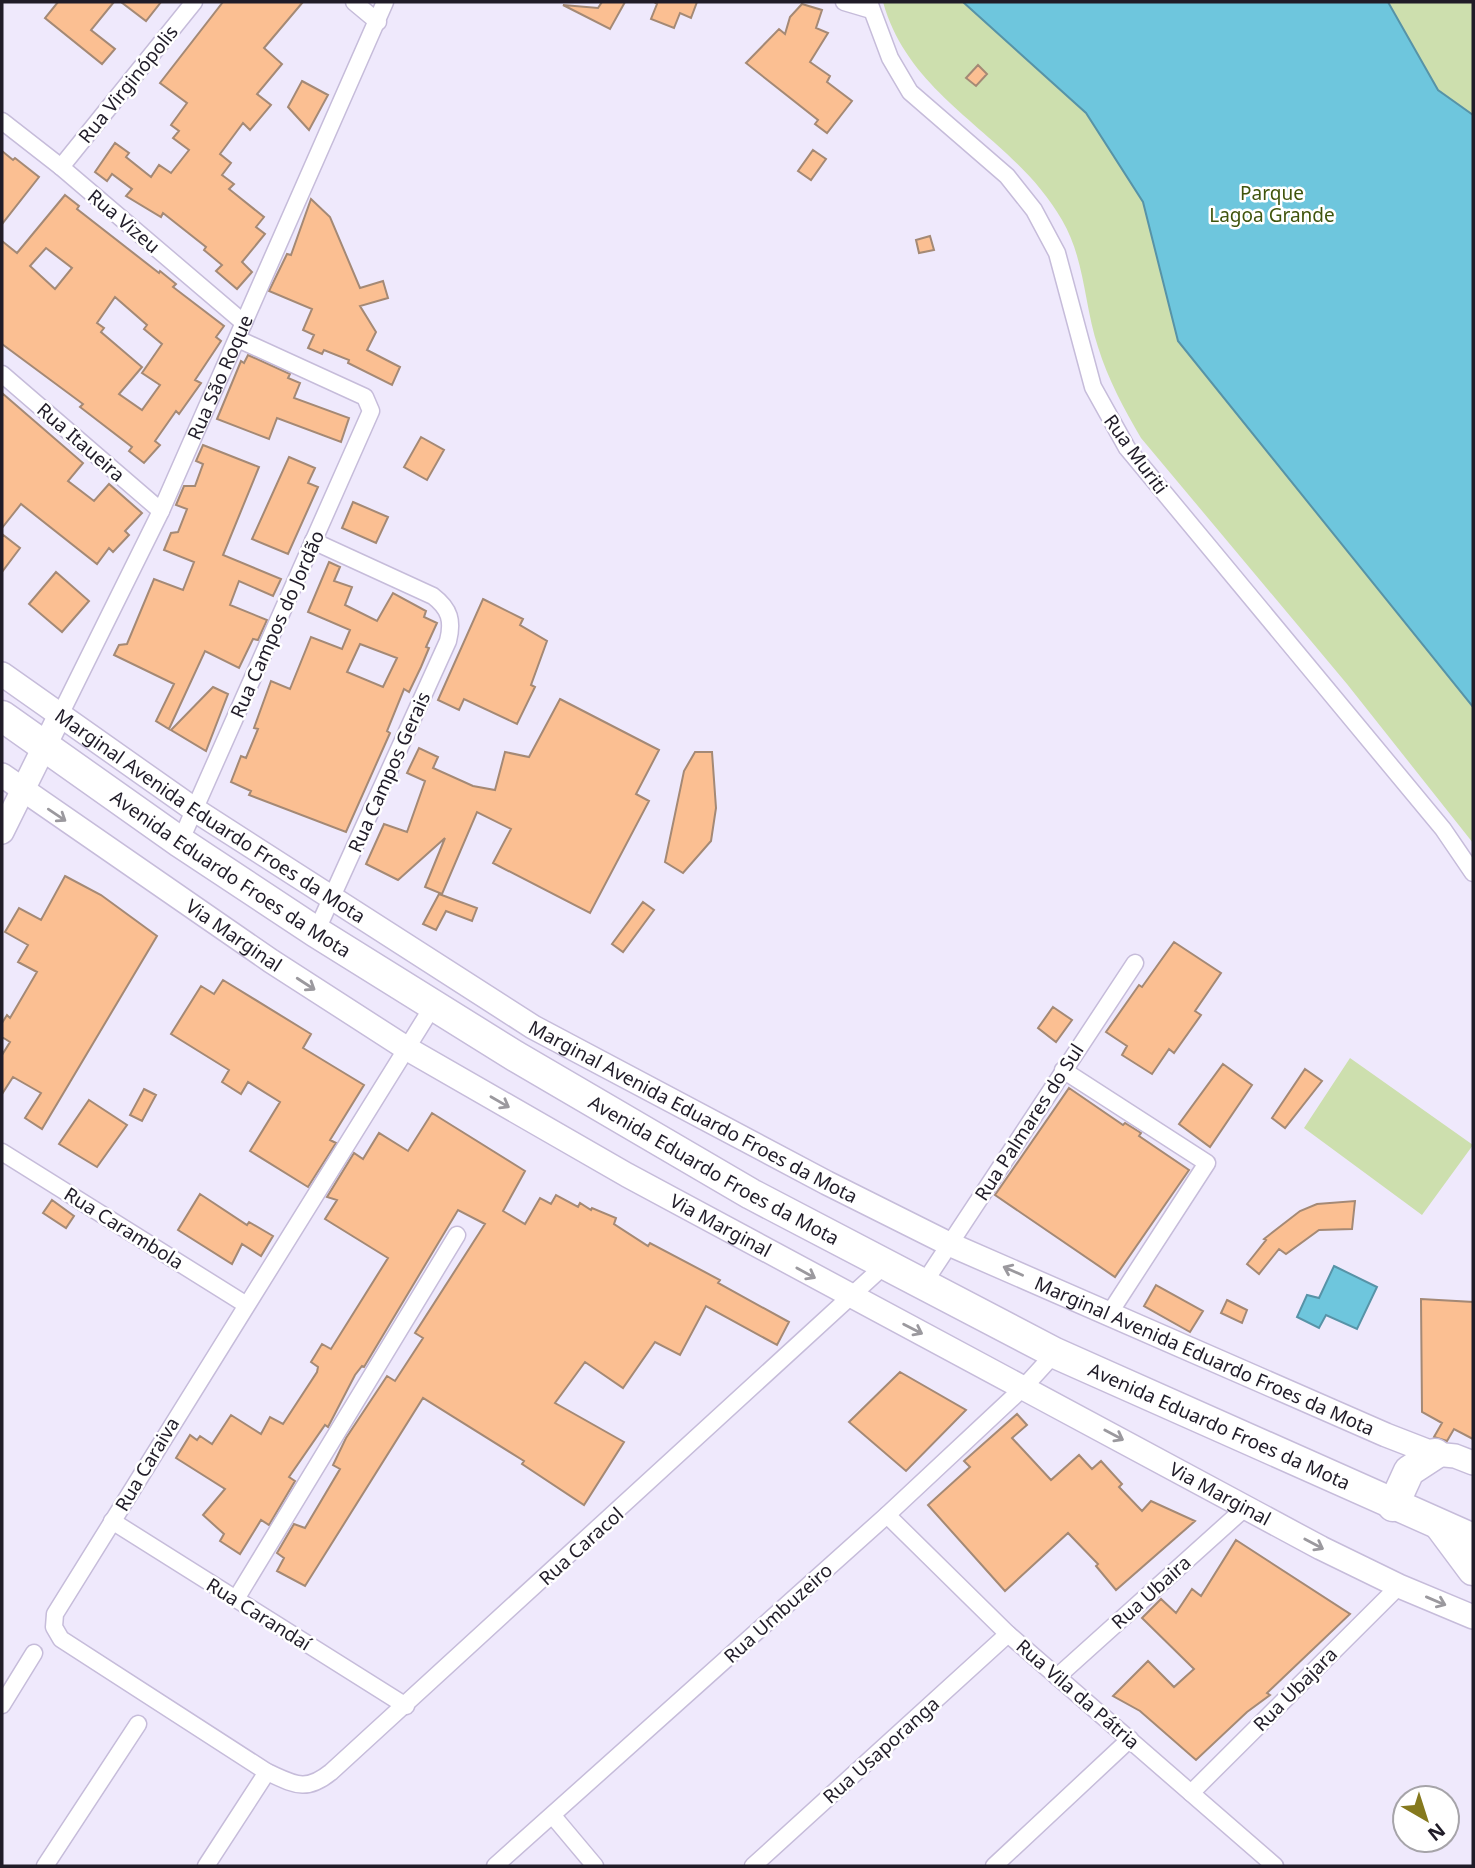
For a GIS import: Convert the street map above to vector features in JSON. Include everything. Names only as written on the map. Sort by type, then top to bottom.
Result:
[{"type":"highway","name":"Avenida Eduardo Froes da Mota","points":[[2,716],[180,842],[316,932],[433,1006],[524,1041],[751,1194],[1055,1353],[1393,1506],[1473,1539]]},
{"type":"highway","points":[[1393,1506],[1409,1471],[1435,1454]]},
{"type":"highway","points":[[1441,1527],[1473,1570]]},
{"type":"street","name":"Rua Virginópolis","points":[[61,167],[194,2]]},
{"type":"street","points":[[354,2],[378,22]]},
{"type":"street","name":"Rua São Roque","points":[[2,832],[161,511],[385,2]]},
{"type":"street","points":[[844,2],[870,6]]},
{"type":"street","name":"Rua Muriti","points":[[870,6],[890,58],[910,92],[1007,176],[1034,210],[1057,253],[1093,387],[1127,448],[1443,829],[1473,873]]},
{"type":"street","name":"Rua Vizeu","points":[[2,121],[61,167],[244,323]]},
{"type":"street","name":"Rua Campos do Jordão","points":[[180,842],[370,416],[371,406],[365,397],[238,339]]},
{"type":"street","name":"Rua Itaueira","points":[[2,373],[161,511]]},
{"type":"street","name":"Rua Campos Gerais","points":[[313,541],[424,590],[448,611],[452,620],[449,641],[316,932]]},
{"type":"street","name":"Marginal Avenida Eduardo Froes da Mota","points":[[2,674],[59,717],[331,900],[524,1041],[815,1177],[949,1244],[1435,1454],[1473,1480]]},
{"type":"street","name":"Via Marginal","points":[[2,775],[271,961],[406,1048],[626,1175],[1246,1507],[1399,1586],[1473,1617]]},
{"type":"street","name":"Rua Palmares do Sul","points":[[924,1283],[1135,963]]},
{"type":"street","name":"Rua Caraiva","points":[[305,1786],[267,1772],[61,1639],[54,1627],[55,1614],[245,1304],[433,1006]]},
{"type":"street","points":[[1063,1070],[1208,1163],[1109,1314]]},
{"type":"street","name":"Rua Carambola","points":[[2,1152],[245,1304]]},
{"type":"street","points":[[236,1600],[457,1235]]},
{"type":"street","name":"Rua Caracol","points":[[305,1786],[318,1782],[331,1772],[406,1706],[886,1264]]},
{"type":"street","name":"Rua Umbuzeiro","points":[[495,1866],[887,1515],[1024,1387],[1055,1353]]},
{"type":"street","name":"Marginal Avenida Eduardo Froes da Mota","points":[[1435,1454],[1473,1462]]},
{"type":"street","name":"Rua Ubaira","points":[[1057,1677],[1246,1507]]},
{"type":"street","name":"Rua Vila da Pátria","points":[[887,1515],[1008,1634],[1275,1866]]},
{"type":"street","name":"Rua Carandaí","points":[[112,1521],[406,1706]]},
{"type":"street","name":"Rua Ubajara","points":[[1191,1793],[1399,1586]]},
{"type":"street","name":"Rua Usaporanga","points":[[753,1866],[1008,1634]]},
{"type":"street","points":[[2,1705],[34,1653]]},
{"type":"street","points":[[45,1866],[138,1724]]},
{"type":"street","points":[[994,1866],[1130,1739]]},
{"type":"street","points":[[206,1866],[267,1772]]},
{"type":"street","points":[[553,1815],[595,1866]]},
{"type":"green space","name":"Parque Lagoa Grande","points":[[883,2],[1473,2],[1473,843],[1347,684],[1141,438],[1102,359],[1093,331],[1080,266],[1062,220],[1041,190],[1017,164],[939,92],[916,66],[897,37]]},
{"type":"green space","points":[[1350,1058],[1473,1145],[1422,1215],[1304,1128]]},
{"type":"water","name":"Parque Lagoa Grande","points":[[963,2],[1388,2],[1438,90],[1473,115],[1473,707],[1178,341],[1143,202],[1086,113]]},
{"type":"water","points":[[1334,1266],[1377,1287],[1357,1329],[1326,1315],[1319,1328],[1297,1317],[1307,1295],[1319,1298]]},
{"type":"building","points":[[58,2],[114,2],[91,30],[115,49],[102,64],[45,18]]},
{"type":"building","points":[[121,2],[161,2],[146,21]]},
{"type":"building","points":[[223,2],[303,2],[264,48],[282,64],[257,94],[271,105],[250,130],[243,123],[220,154],[231,163],[222,175],[234,184],[229,189],[264,217],[256,227],[265,234],[242,262],[252,272],[237,289],[216,271],[222,265],[204,250],[206,247],[163,213],[161,217],[126,196],[132,189],[112,174],[107,181],[95,172],[115,143],[129,153],[126,157],[151,177],[159,165],[171,173],[189,150],[173,138],[179,131],[171,125],[187,103],[160,83]]},
{"type":"building","points":[[602,2],[625,2],[610,29],[563,5],[598,8]]},
{"type":"building","points":[[654,2],[697,2],[691,18],[680,13],[674,28],[651,19],[657,4]]},
{"type":"building","points":[[802,4],[822,10],[816,28],[828,33],[810,62],[830,76],[827,82],[852,101],[827,133],[815,124],[818,120],[746,63],[779,29],[785,34],[790,17]]},
{"type":"building","points":[[978,65],[987,74],[976,86],[966,78]]},
{"type":"building","points":[[302,81],[328,95],[309,130],[288,107]]},
{"type":"building","points":[[813,150],[826,159],[811,180],[798,171]]},
{"type":"building","points":[[2,151],[39,177],[2,224]]},
{"type":"building","points":[[65,195],[79,206],[77,209],[159,273],[160,271],[176,284],[173,287],[224,326],[216,337],[221,341],[195,380],[201,383],[179,414],[176,411],[155,441],[160,445],[144,463],[129,451],[132,447],[80,407],[83,404],[2,344],[2,241],[17,253]],"holes":[[[46,248],[72,268],[55,289],[30,266]],[[115,297],[147,325],[144,329],[162,344],[142,373],[160,385],[142,410],[119,394],[142,367],[101,332],[104,328],[97,323]]]},
{"type":"building","points":[[311,199],[330,217],[360,288],[383,281],[388,298],[360,306],[376,332],[367,350],[400,367],[392,385],[348,363],[349,360],[324,350],[322,354],[308,348],[314,335],[303,330],[312,309],[269,291],[287,254],[291,255]]},
{"type":"building","points":[[930,236],[934,250],[919,253],[916,240]]},
{"type":"building","points":[[248,355],[290,374],[288,378],[300,383],[294,398],[349,418],[341,442],[277,418],[269,439],[217,419],[241,361],[244,363]]},
{"type":"building","points":[[2,393],[83,463],[68,481],[94,501],[109,484],[142,513],[125,531],[129,535],[113,552],[109,548],[97,564],[21,504],[2,528]]},
{"type":"building","points":[[421,437],[444,450],[427,480],[404,467]]},
{"type":"building","points":[[203,445],[259,467],[223,555],[281,579],[273,596],[239,581],[230,605],[267,620],[258,640],[253,639],[239,668],[205,651],[169,729],[156,721],[174,684],[114,655],[119,645],[127,644],[154,579],[183,590],[194,562],[164,550],[171,533],[178,532],[187,509],[176,505],[184,486],[195,486],[203,464],[196,461]]},
{"type":"building","points":[[289,457],[315,468],[308,483],[318,487],[288,554],[252,539]]},
{"type":"building","points":[[353,502],[388,517],[376,543],[342,528]]},
{"type":"building","points":[[2,534],[20,548],[2,572]]},
{"type":"building","points":[[329,562],[340,567],[334,581],[352,587],[345,605],[377,621],[393,593],[426,611],[424,617],[437,623],[409,692],[404,689],[387,731],[390,733],[346,832],[249,795],[251,791],[231,782],[241,756],[246,758],[258,729],[254,728],[271,681],[290,689],[311,637],[342,649],[350,630],[308,612]],"holes":[[[360,644],[397,658],[383,687],[347,672]]]},
{"type":"building","points":[[56,572],[89,601],[62,632],[29,604]]},
{"type":"building","points":[[483,599],[523,619],[520,625],[547,641],[531,685],[535,687],[517,724],[464,699],[459,710],[438,700]]},
{"type":"building","points":[[213,687],[228,694],[206,751],[171,730]]},
{"type":"building","points":[[560,699],[659,750],[636,794],[649,801],[590,913],[493,863],[511,829],[477,812],[442,894],[425,887],[445,838],[398,880],[366,864],[384,824],[407,832],[425,781],[407,773],[419,748],[438,757],[433,768],[473,786],[495,790],[505,752],[529,757]]},
{"type":"building","points":[[695,752],[712,752],[716,808],[711,841],[683,873],[665,862],[684,771]]},
{"type":"building","points":[[65,876],[101,895],[157,936],[42,1129],[25,1118],[41,1093],[13,1077],[2,1094],[2,1055],[10,1042],[2,1037],[2,1023],[7,1015],[10,1018],[37,972],[18,962],[28,945],[5,932],[19,908],[41,920]]},
{"type":"building","points":[[439,894],[477,908],[472,921],[446,911],[436,930],[423,924]]},
{"type":"building","points":[[643,902],[654,910],[623,952],[612,944]]},
{"type":"building","points":[[1174,942],[1221,973],[1195,1011],[1201,1015],[1174,1053],[1169,1049],[1152,1074],[1122,1055],[1127,1046],[1106,1032]]},
{"type":"building","points":[[223,980],[311,1034],[303,1048],[364,1085],[330,1140],[336,1143],[308,1187],[250,1151],[280,1102],[248,1082],[241,1094],[222,1082],[229,1070],[171,1034],[201,986],[214,994]]},
{"type":"building","points":[[1053,1007],[1072,1020],[1056,1042],[1038,1028]]},
{"type":"building","points":[[1223,1064],[1252,1085],[1210,1147],[1179,1124]]},
{"type":"building","points":[[1305,1069],[1322,1081],[1285,1128],[1272,1118]]},
{"type":"building","points":[[1069,1088],[1123,1125],[1125,1123],[1141,1133],[1139,1136],[1189,1170],[1115,1277],[995,1195]]},
{"type":"building","points":[[144,1089],[156,1095],[142,1121],[130,1115]]},
{"type":"building","points":[[89,1100],[127,1125],[97,1167],[59,1144]]},
{"type":"building","points":[[432,1113],[525,1171],[503,1211],[525,1224],[540,1198],[551,1204],[556,1195],[578,1207],[580,1203],[591,1210],[592,1208],[616,1218],[614,1224],[648,1246],[650,1243],[720,1280],[718,1283],[789,1322],[777,1345],[706,1306],[680,1355],[655,1342],[623,1388],[585,1362],[555,1403],[624,1442],[584,1505],[522,1464],[524,1461],[423,1398],[305,1586],[277,1571],[284,1558],[277,1553],[294,1524],[305,1528],[340,1469],[333,1465],[346,1438],[387,1376],[395,1381],[423,1338],[415,1333],[485,1224],[458,1210],[364,1367],[355,1375],[328,1427],[325,1425],[289,1477],[295,1481],[269,1525],[261,1520],[240,1554],[220,1541],[224,1534],[203,1515],[225,1489],[176,1458],[190,1435],[197,1440],[200,1436],[212,1444],[231,1415],[261,1434],[270,1417],[283,1424],[317,1372],[318,1367],[311,1362],[322,1344],[331,1349],[388,1258],[325,1219],[337,1200],[327,1197],[354,1153],[363,1159],[379,1133],[408,1151]]},
{"type":"building","points":[[200,1194],[247,1225],[249,1222],[273,1236],[261,1256],[242,1244],[232,1264],[178,1230]]},
{"type":"building","points":[[52,1200],[74,1216],[66,1228],[43,1213]]},
{"type":"building","points":[[1355,1201],[1352,1229],[1319,1230],[1286,1254],[1279,1249],[1259,1274],[1247,1264],[1266,1240],[1264,1239],[1300,1211],[1317,1204]]},
{"type":"building","points":[[1156,1285],[1203,1311],[1190,1332],[1144,1306]]},
{"type":"building","points":[[1421,1299],[1473,1302],[1473,1439],[1454,1429],[1447,1441],[1434,1437],[1442,1423],[1422,1412]]},
{"type":"building","points":[[1227,1300],[1247,1310],[1242,1323],[1221,1313]]},
{"type":"building","points":[[900,1372],[966,1410],[906,1471],[849,1422]]},
{"type":"building","points":[[1017,1414],[1027,1425],[1012,1438],[1051,1480],[1079,1455],[1092,1469],[1101,1461],[1122,1484],[1119,1487],[1142,1511],[1151,1501],[1195,1521],[1116,1590],[1096,1566],[1098,1564],[1068,1533],[1005,1591],[928,1505],[970,1467],[964,1461]]},
{"type":"building","points":[[1236,1540],[1350,1614],[1267,1693],[1270,1695],[1247,1712],[1196,1760],[1140,1711],[1113,1696],[1148,1661],[1174,1687],[1194,1669],[1142,1618],[1161,1599],[1176,1613],[1192,1589],[1201,1596]]}]
